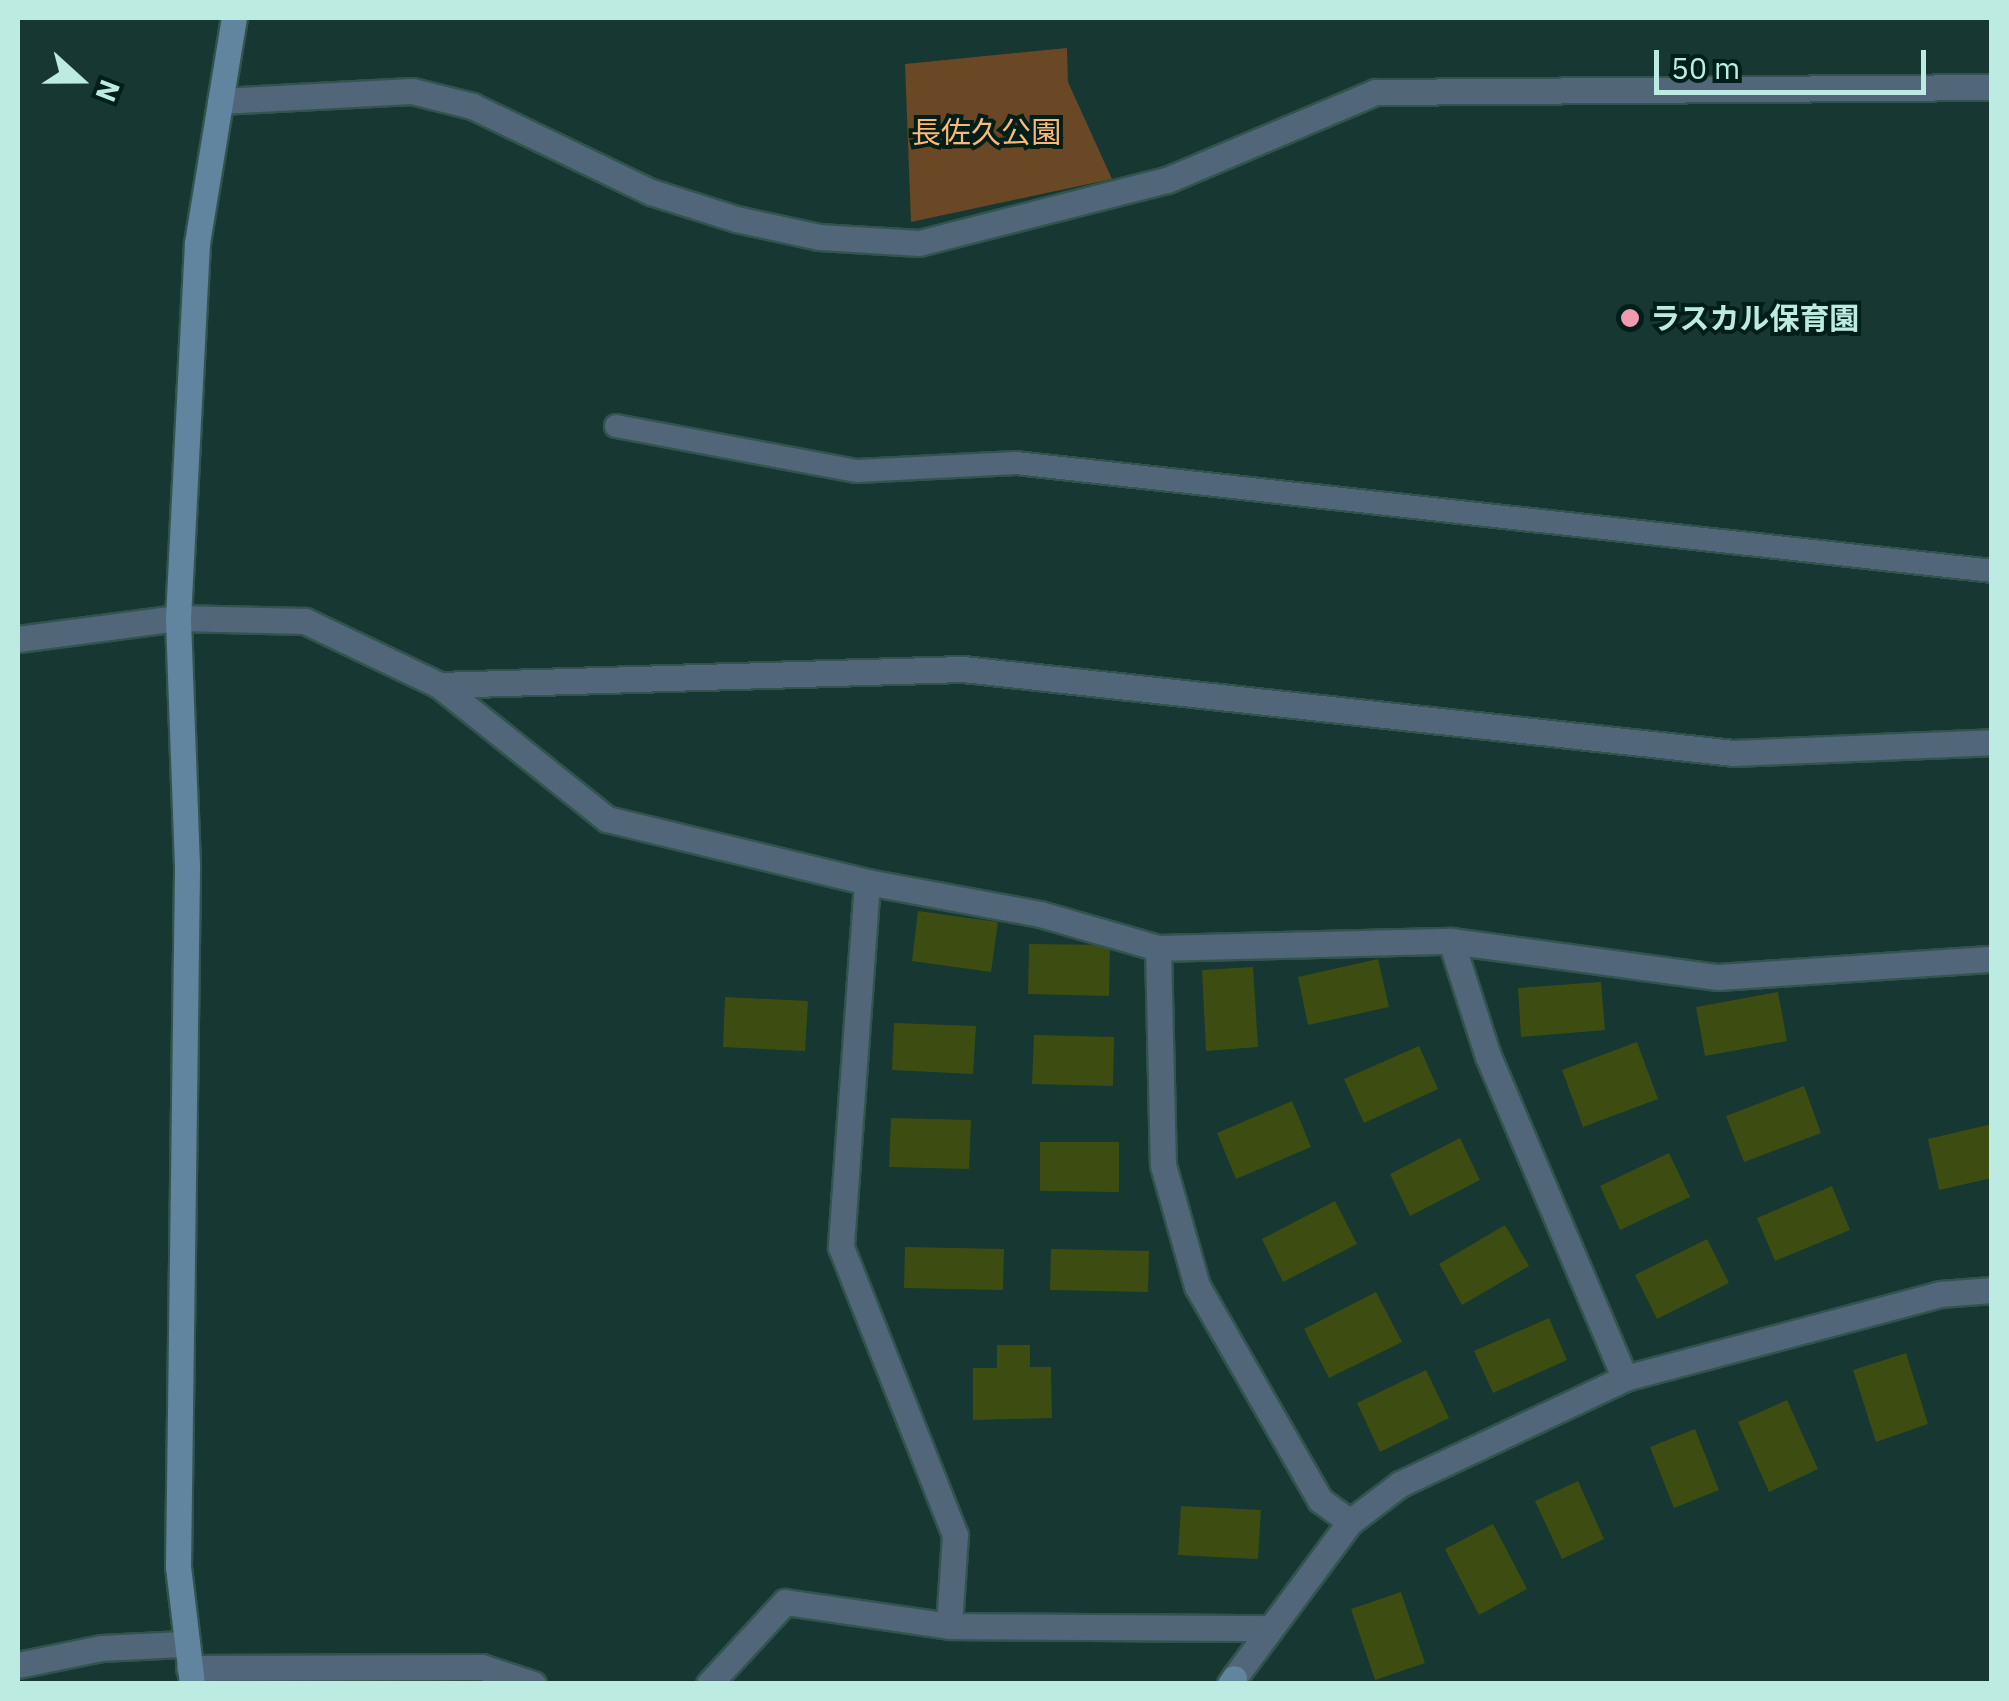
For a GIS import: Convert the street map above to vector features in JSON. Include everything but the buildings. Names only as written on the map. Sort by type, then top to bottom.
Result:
[{"type":"street","points":[[188,1665],[179,1348],[188,866],[178,618],[197,243],[234,18]]},
{"type":"street","points":[[220,100],[412,91],[472,106],[651,192],[736,220],[819,237],[919,243],[1167,180],[1374,92],[1992,87]]},
{"type":"street","points":[[18,639],[178,618],[305,621],[439,685],[607,819],[866,882],[1040,914],[1158,948],[1450,941],[1718,977],[1992,959]]},
{"type":"street","points":[[439,685],[963,668],[1734,753],[1992,742]]},
{"type":"street","points":[[866,882],[841,1247],[955,1534],[949,1626]]},
{"type":"street","points":[[1450,941],[1488,1056],[1625,1378]]},
{"type":"street","points":[[1158,948],[1162,1165],[1197,1286],[1320,1500],[1350,1522]]},
{"type":"street","points":[[1232,1680],[1350,1522],[1400,1484],[1625,1378],[1940,1294],[1992,1290]]},
{"type":"street","points":[[708,1684],[785,1602],[949,1626],[1268,1628]]},
{"type":"street","points":[[18,1665],[102,1648],[188,1665],[482,1668],[533,1684]]},
{"type":"lane","points":[[616,426],[857,471],[1016,463],[1992,572]]},
{"type":"green space","name":"長佐久公園","points":[[1067,48],[1068,82],[1112,179],[911,222],[905,64]]},
{"type":"place","name":"ラスカル保育園","points":[[1630,318]]}]
